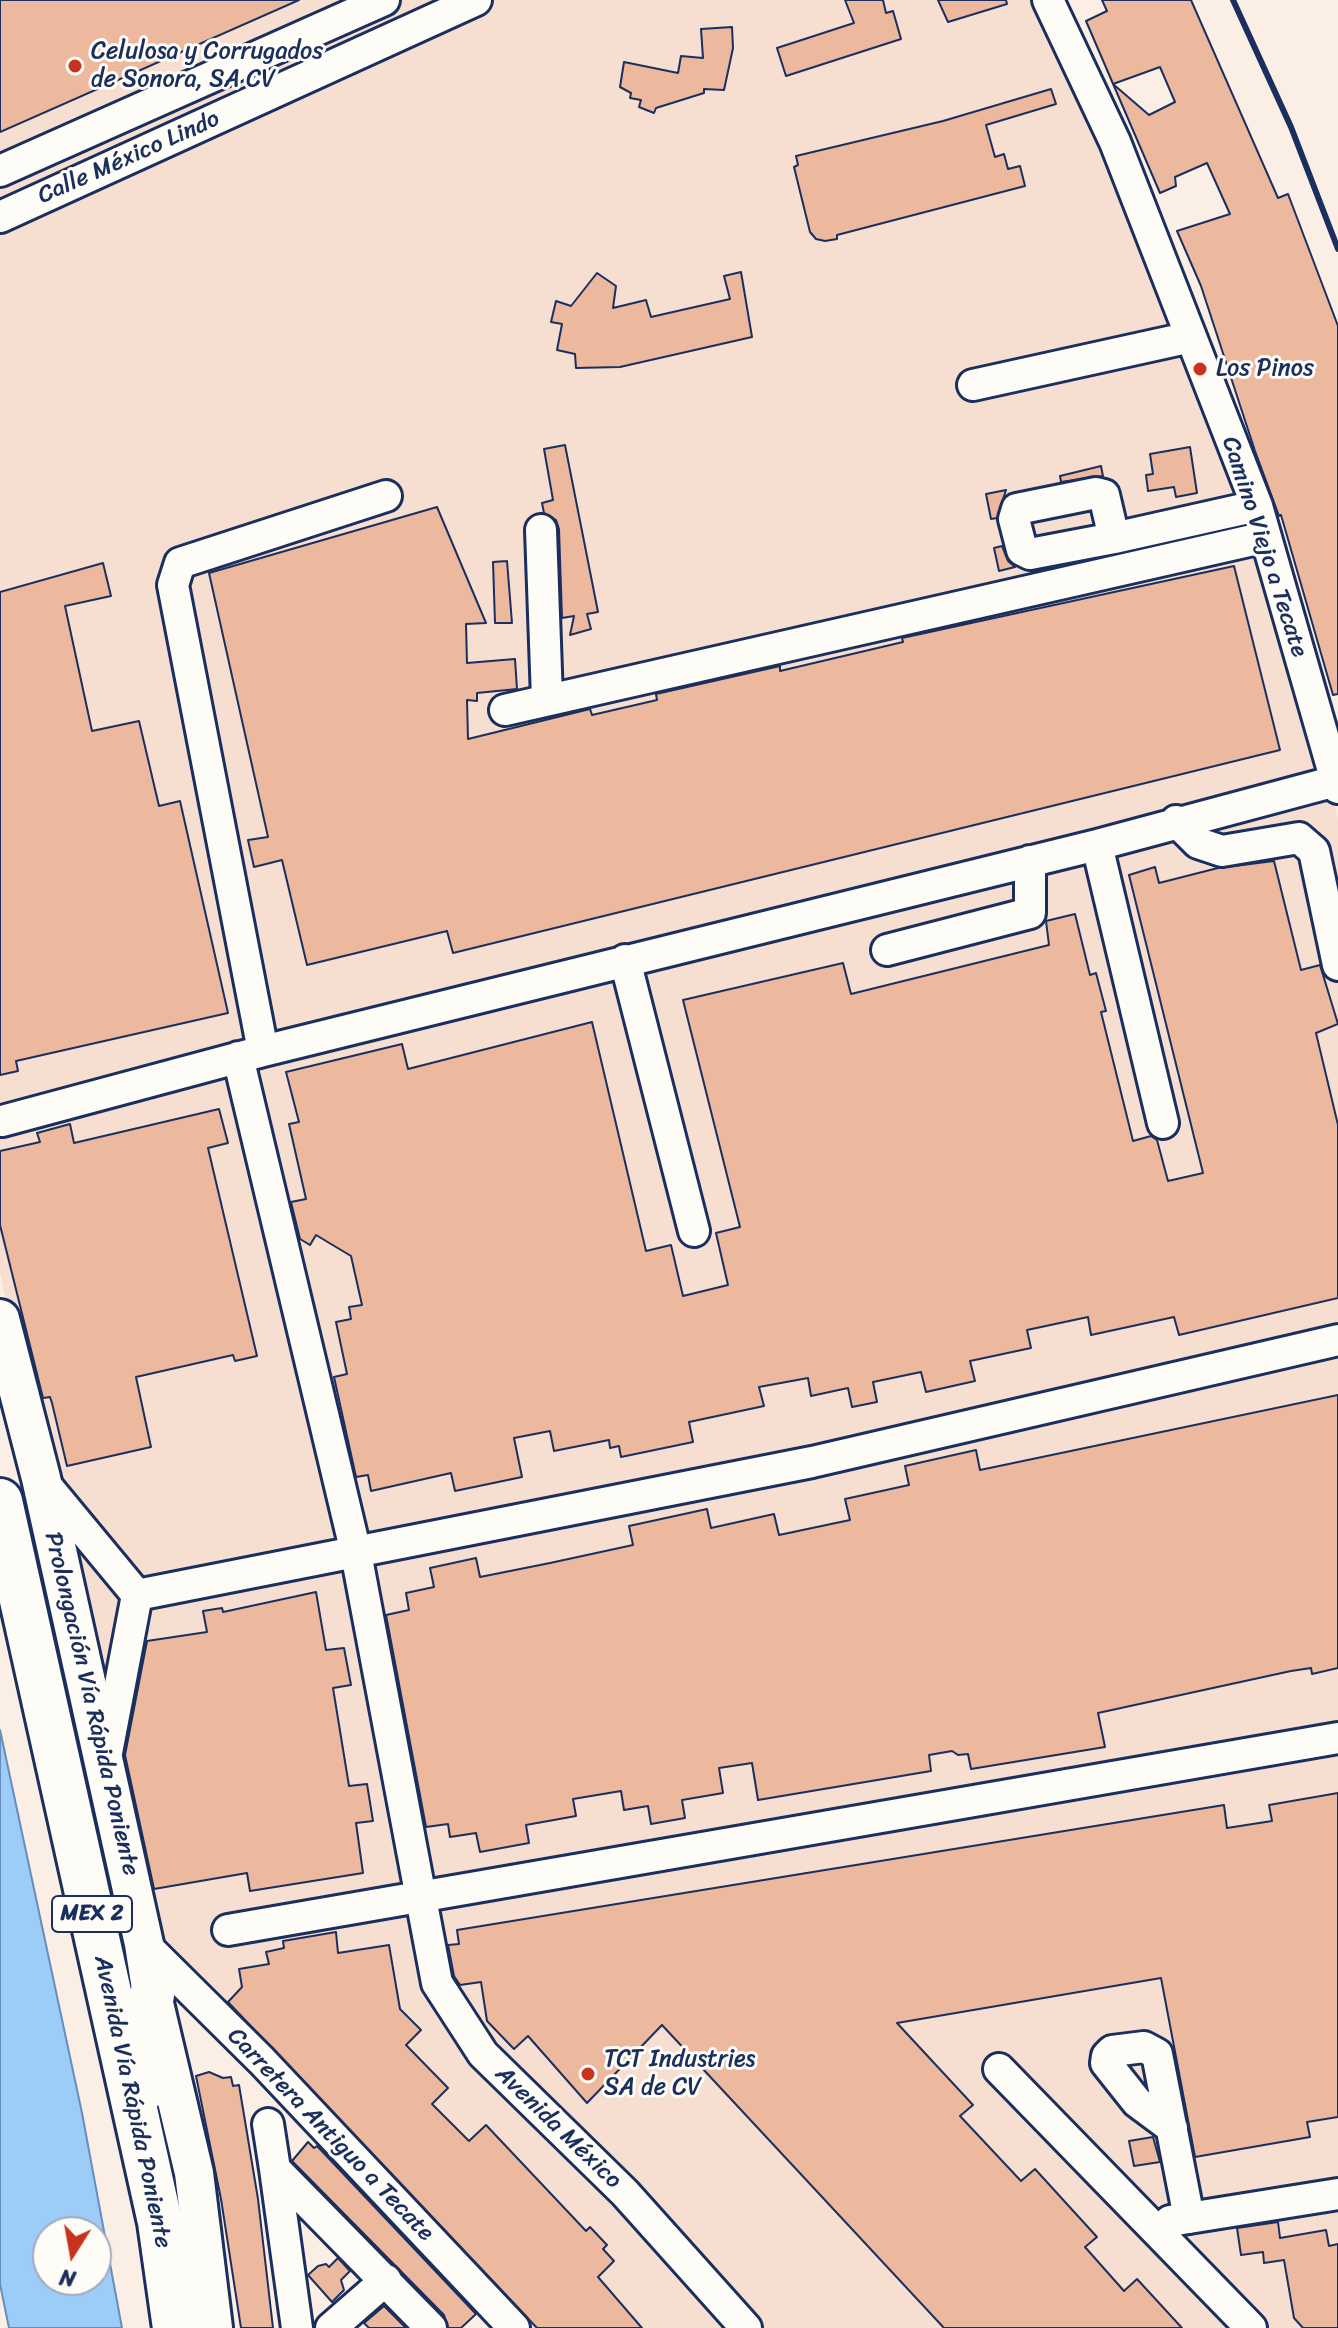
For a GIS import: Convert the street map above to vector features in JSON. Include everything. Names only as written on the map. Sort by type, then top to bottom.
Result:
[{"type":"highway","name":"Avenida Vía Rápida Poniente","points":[[0,1501],[160,2222],[177,2323]]},
{"type":"highway","points":[[152,1995],[147,2014],[164,2187],[160,2222]]},
{"type":"main road","name":"Prolongación Vía Rápida Poniente","points":[[0,1319],[41,1478],[144,1944],[152,1995],[194,2173],[213,2328]]},
{"type":"street","name":"Calle México Lindo","points":[[0,171],[384,0]]},
{"type":"street","name":"Calle México Lindo","points":[[0,217],[476,0]]},
{"type":"street","name":"Camino Viejo a Tecate","points":[[1048,0],[1115,142],[1257,506],[1337,784]]},
{"type":"street","points":[[973,385],[1191,337]]},
{"type":"street","name":"Avenida México","points":[[386,496],[180,563],[173,585],[251,1054],[356,1553],[437,1983],[483,2054],[625,2193],[746,2328]]},
{"type":"street","points":[[1114,538],[1257,506]]},
{"type":"street","points":[[541,530],[547,699]]},
{"type":"street","points":[[505,710],[1266,537]]},
{"type":"street","points":[[2,1121],[251,1054],[1097,845],[1176,821],[1337,784]]},
{"type":"street","points":[[1176,821],[1198,843],[1222,851],[1299,838],[1314,851],[1338,965]]},
{"type":"street","points":[[1097,845],[1163,1123]]},
{"type":"street","points":[[887,950],[1030,913],[1030,861]]},
{"type":"street","points":[[625,960],[694,1231]]},
{"type":"street","points":[[137,1595],[812,1462],[1338,1340]]},
{"type":"street","points":[[41,1478],[137,1595]]},
{"type":"street","points":[[104,1769],[137,1595]]},
{"type":"street","points":[[228,1930],[423,1899],[1338,1738]]},
{"type":"street","name":"Carretera Antiguo a Tecate","points":[[144,1944],[262,2061],[514,2328]]},
{"type":"street","points":[[999,2069],[1251,2328]]},
{"type":"street","points":[[268,2124],[297,2328]]},
{"type":"street","points":[[1172,2128],[1189,2218]]},
{"type":"street","points":[[275,2169],[431,2328]]},
{"type":"street","points":[[1150,2224],[1338,2194]]},
{"type":"street","points":[[331,2328],[386,2280]]},
{"type":"shaded area","points":[[0,0],[1037,0],[1256,516],[1338,818],[1338,2328],[516,2328],[153,1940],[0,1273]]},
{"type":"water","points":[[0,1730],[101,2216],[32,2216],[32,2296],[112,2296],[112,2274],[122,2328],[9,2328],[0,2284]]},
{"type":"building","name":"Celulosa y Corrugados de Sonora, SA CV","points":[[0,0],[299,0],[0,132]]},
{"type":"building","points":[[845,0],[883,0],[886,13],[893,11],[901,39],[786,76],[777,48],[854,23]]},
{"type":"building","points":[[938,0],[1006,0],[1007,4],[948,22]]},
{"type":"building","points":[[1102,0],[1191,0],[1278,198],[1288,194],[1338,326],[1338,694],[1333,695],[1281,515],[1255,451],[1201,286],[1177,231],[1230,214],[1207,163],[1175,177],[1176,186],[1160,193],[1113,84],[1086,21],[1107,11]],"holes":[[[1160,67],[1175,102],[1149,115],[1113,84]]]},
{"type":"building","points":[[732,27],[733,48],[724,90],[704,89],[704,93],[656,108],[654,113],[639,107],[641,100],[630,98],[631,93],[620,87],[624,62],[678,73],[681,56],[703,58],[701,29]]},
{"type":"building","points":[[1051,89],[1056,104],[986,125],[995,157],[1004,154],[1008,169],[1020,166],[1025,186],[837,235],[837,239],[816,239],[810,232],[794,167],[798,165],[796,156],[943,121]]},
{"type":"building","points":[[741,272],[752,337],[620,367],[576,368],[575,354],[557,350],[562,324],[551,322],[556,301],[571,306],[597,273],[616,286],[613,308],[646,300],[651,317],[730,299],[724,276]]},
{"type":"building","points":[[565,445],[598,612],[587,614],[591,629],[570,635],[574,616],[562,618],[559,529],[556,520],[544,513],[542,503],[553,500],[544,449]]},
{"type":"building","points":[[1190,447],[1197,493],[1176,497],[1174,487],[1148,491],[1146,475],[1153,474],[1150,454]]},
{"type":"building","points":[[1101,466],[1103,476],[1061,482],[1060,476]]},
{"type":"building","points":[[1006,490],[997,518],[991,519],[986,494]]},
{"type":"building","points":[[437,507],[486,623],[466,624],[467,663],[515,659],[517,689],[477,693],[477,701],[467,700],[468,739],[590,709],[592,715],[657,700],[656,694],[780,666],[780,671],[903,642],[902,638],[1234,566],[1280,750],[453,953],[447,931],[307,965],[282,860],[254,867],[248,840],[268,837],[209,573]]},
{"type":"building","points":[[1002,546],[1008,561],[1015,567],[999,571],[994,548]]},
{"type":"building","points":[[507,561],[512,623],[495,623],[493,562]]},
{"type":"building","points":[[103,563],[111,596],[65,606],[92,731],[139,721],[159,806],[180,801],[228,1013],[16,1061],[18,1071],[0,1075],[0,592]]},
{"type":"building","points":[[1274,861],[1301,970],[1320,965],[1338,1024],[1316,1033],[1338,1125],[1338,1298],[1179,1335],[1174,1317],[1091,1335],[1088,1317],[1027,1330],[1031,1348],[970,1361],[975,1381],[926,1392],[921,1372],[873,1382],[877,1402],[852,1407],[848,1388],[811,1396],[808,1378],[759,1387],[764,1406],[689,1422],[693,1442],[621,1457],[619,1446],[610,1448],[609,1440],[554,1451],[550,1431],[514,1438],[522,1477],[455,1491],[451,1473],[371,1491],[368,1475],[356,1477],[334,1377],[347,1374],[336,1322],[351,1319],[349,1307],[362,1305],[351,1256],[316,1235],[310,1245],[300,1239],[291,1202],[306,1199],[289,1124],[299,1122],[286,1072],[402,1044],[408,1069],[592,1022],[646,1251],[671,1245],[683,1296],[728,1285],[716,1233],[740,1227],[683,1000],[843,963],[851,994],[1049,945],[1046,921],[1075,914],[1090,975],[1096,973],[1106,1011],[1101,1012],[1133,1141],[1151,1136],[1157,1140],[1168,1181],[1203,1173],[1129,875],[1155,867],[1159,883],[1218,868]]},
{"type":"building","points":[[219,1109],[228,1143],[208,1148],[257,1356],[235,1361],[233,1355],[136,1377],[151,1447],[67,1466],[50,1397],[43,1398],[0,1225],[0,1151],[40,1142],[37,1133],[70,1124],[74,1143]]},
{"type":"building","points":[[1338,1395],[1338,1668],[1312,1674],[1311,1668],[1291,1671],[1098,1713],[1105,1747],[971,1769],[968,1754],[958,1755],[952,1751],[929,1755],[931,1771],[758,1800],[752,1763],[719,1768],[723,1793],[682,1800],[685,1818],[651,1824],[648,1806],[624,1810],[621,1791],[573,1799],[576,1816],[526,1825],[529,1843],[480,1852],[476,1833],[450,1837],[448,1824],[426,1827],[386,1615],[409,1610],[406,1593],[434,1587],[430,1568],[476,1558],[480,1577],[550,1563],[633,1545],[629,1526],[707,1509],[711,1528],[774,1514],[779,1535],[850,1520],[845,1499],[909,1485],[905,1466],[976,1450],[980,1470]]},
{"type":"building","points":[[316,1592],[326,1650],[344,1648],[351,1685],[333,1688],[349,1786],[367,1784],[373,1821],[356,1823],[363,1873],[250,1891],[247,1873],[154,1889],[125,1755],[147,1641],[207,1632],[203,1611],[222,1608],[223,1612]]},
{"type":"building","points":[[1338,1793],[1338,2117],[1307,2122],[1310,2137],[1195,2157],[1161,1978],[897,2023],[973,2105],[960,2116],[1021,2181],[1035,2169],[1097,2237],[1085,2247],[1124,2291],[1137,2279],[1182,2328],[944,2328],[662,2025],[587,2103],[528,2036],[514,2049],[487,2021],[481,1982],[460,1985],[454,1976],[448,1945],[459,1944],[457,1930],[1224,1805],[1227,1828],[1272,1821],[1269,1805]]},
{"type":"building","points":[[336,1932],[338,1953],[389,1945],[400,2009],[421,2030],[406,2045],[448,2088],[432,2104],[469,2141],[486,2125],[586,2231],[590,2227],[607,2245],[603,2249],[614,2261],[598,2277],[642,2328],[537,2328],[228,2002],[242,1987],[239,1969],[269,1964],[266,1952],[284,1948],[283,1941]]},
{"type":"building","points":[[209,2072],[223,2078],[231,2077],[233,2086],[239,2085],[258,2199],[273,2328],[241,2328],[221,2199],[196,2076]]},
{"type":"building","points":[[1153,2137],[1160,2162],[1134,2166],[1129,2141]]},
{"type":"building","points":[[308,2142],[314,2148],[317,2146],[476,2314],[461,2328],[448,2328],[444,2315],[292,2161]]},
{"type":"building","points":[[1278,2222],[1280,2238],[1326,2230],[1329,2246],[1338,2244],[1338,2328],[1303,2328],[1294,2318],[1284,2260],[1264,2263],[1263,2252],[1241,2255],[1237,2228]]},
{"type":"building","points":[[338,2258],[350,2271],[341,2280],[344,2290],[332,2302],[308,2275],[318,2266],[326,2264],[329,2267]]},
{"type":"building","points":[[384,2306],[406,2328],[369,2328],[364,2323]]},
{"type":"railway","points":[[1233,0],[1291,127],[1338,249]]},
{"type":"place","name":"Celulosa y Corrugados de Sonora, SA CV","points":[[75,66]]},
{"type":"place","name":"Los Pinos","points":[[1200,369]]},
{"type":"place","name":"TCT Industries SA de CV","points":[[588,2074]]}]
